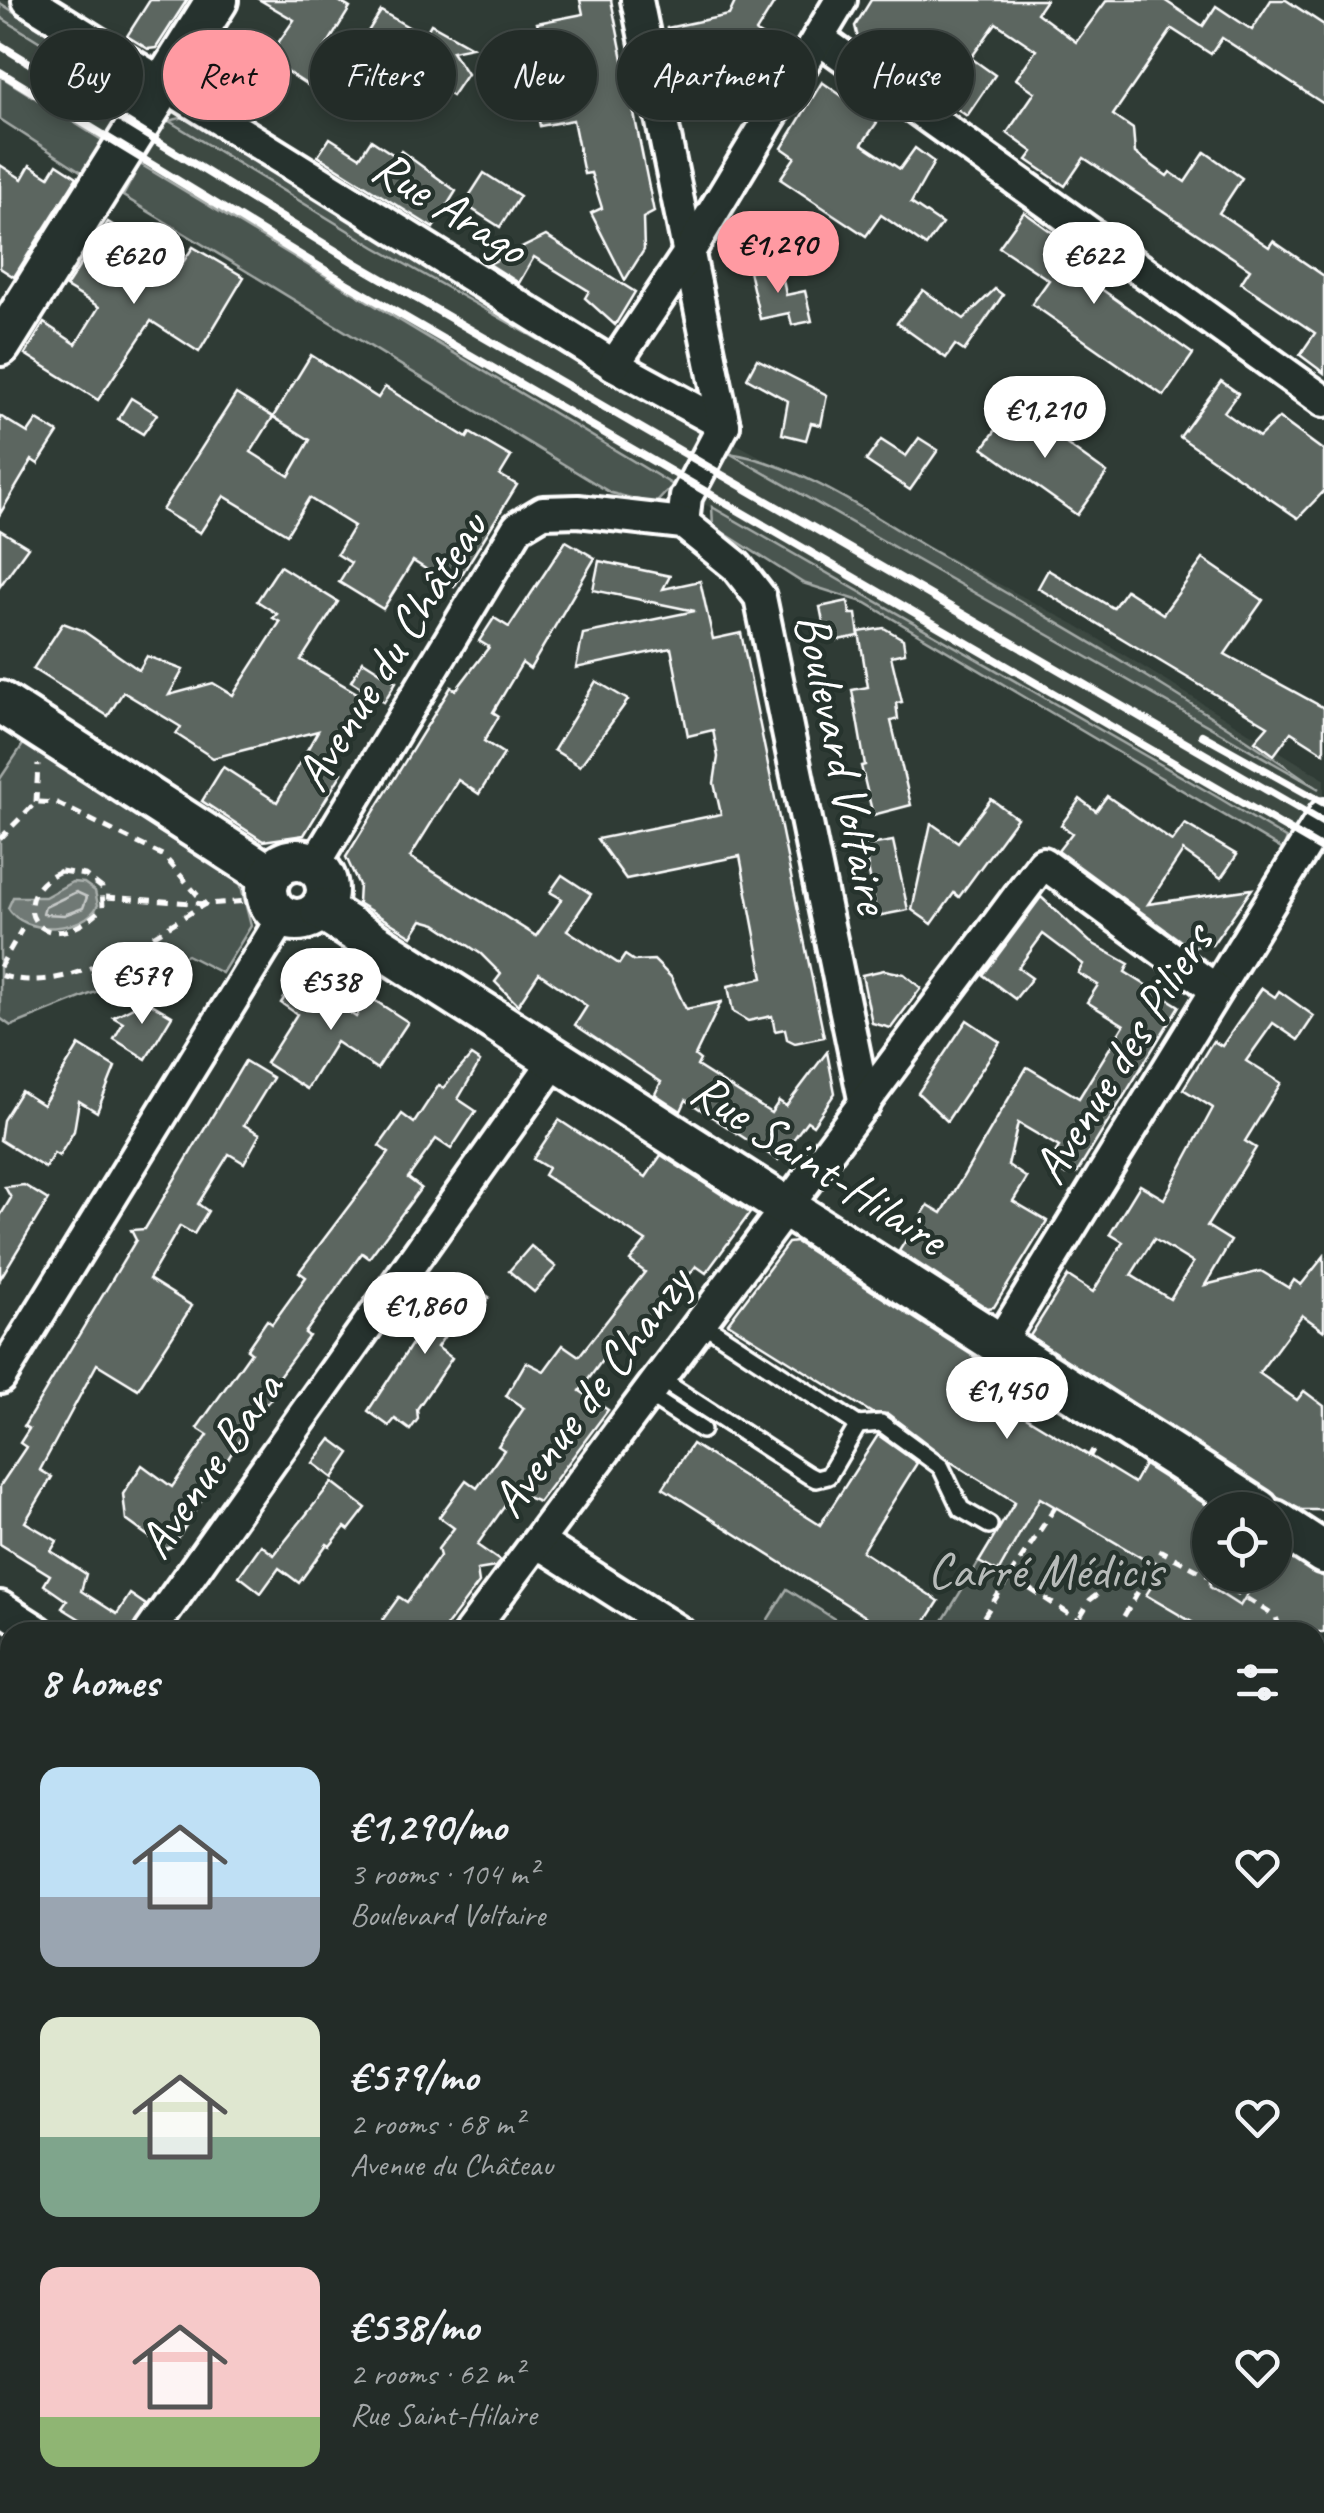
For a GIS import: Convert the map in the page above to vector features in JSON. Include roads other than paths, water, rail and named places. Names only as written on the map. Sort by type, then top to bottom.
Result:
[{"type":"street","name":"Rue Arago","points":[[28,0],[163,84]]},
{"type":"street","points":[[198,30],[217,0]]},
{"type":"street","points":[[637,0],[686,257],[724,426],[686,497],[683,523]]},
{"type":"street","points":[[614,365],[686,257],[841,0]]},
{"type":"street","points":[[818,38],[1324,401]]},
{"type":"street","points":[[0,345],[163,84]]},
{"type":"street","name":"Rue Arago","points":[[221,120],[614,365],[724,426]]},
{"type":"street","name":"Avenue du Château","points":[[314,864],[518,527],[542,512],[578,510],[683,523]]},
{"type":"street","name":"Boulevard Voltaire","points":[[683,523],[736,566],[760,597],[865,1104]]},
{"type":"street","name":"Rue Saint-Hilaire","points":[[0,702],[285,900],[556,1059],[1230,1492]]},
{"type":"street","name":"Avenue des Piliers","points":[[1000,1342],[1324,814]]},
{"type":"street","points":[[0,1378],[285,900],[328,885],[314,864]]},
{"type":"street","points":[[788,1208],[1043,864],[1216,990]]},
{"type":"street","name":"Avenue Bara","points":[[157,1622],[556,1059]]},
{"type":"street","name":"Avenue de Chanzy","points":[[478,1622],[788,1208]]},
{"type":"street","points":[[1292,1532],[1324,1553]]},
{"type":"street","points":[[538,1542],[663,1622]]},
{"type":"street","points":[[0,1607],[24,1622]]},
{"type":"lane","points":[[702,1323],[858,1425],[881,1423],[941,1467],[954,1500],[989,1526]]},
{"type":"lane","points":[[654,1387],[816,1480],[828,1476],[858,1425]]},
{"type":"lane","points":[[654,1387],[702,1430]]},
{"type":"water","points":[[72,882],[84,883],[95,891],[98,905],[91,914],[68,926],[40,927],[16,917],[8,908],[13,897],[45,897]]},
{"type":"railway","points":[[0,45],[357,264],[1324,823]]},
{"type":"railway","points":[[0,72],[346,283],[1324,850]]},
{"type":"railway","points":[[1202,735],[1324,803]]},
{"type":"park label","name":"Carré Médicis","points":[[1045,1570]]}]
